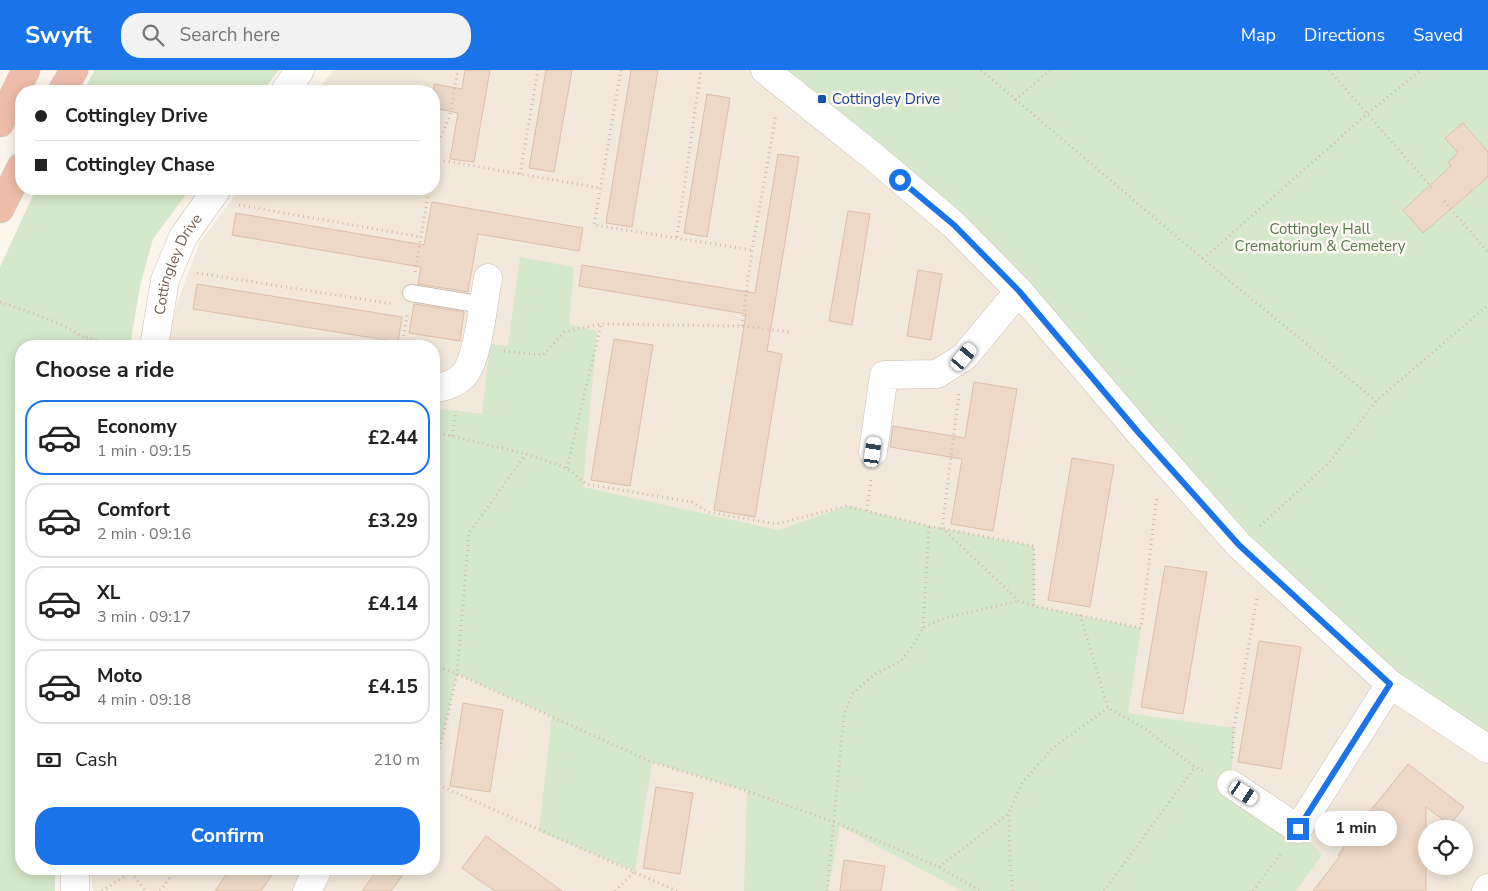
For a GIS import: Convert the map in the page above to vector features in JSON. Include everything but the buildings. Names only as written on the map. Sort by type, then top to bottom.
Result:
[{"type":"highway","points":[[19,85],[26,70]]},
{"type":"highway","points":[[65,85],[74,70]]},
{"type":"highway","points":[[0,123],[15,92]]},
{"type":"highway","points":[[0,209],[15,179]]},
{"type":"street","points":[[289,85],[300,70]]},
{"type":"street","points":[[764,70],[874,157],[954,225],[1019,291],[1239,545],[1390,684],[1488,749]]},
{"type":"street","name":"Cottingley Drive","points":[[155,340],[165,280],[169,269],[183,237],[212,195]]},
{"type":"street","points":[[440,388],[463,376],[474,356],[488,278]]},
{"type":"street","points":[[873,452],[884,375],[937,374],[964,357],[1019,291]]},
{"type":"street","points":[[1231,784],[1298,829],[1390,684]]},
{"type":"street","points":[[75,875],[75,891]]},
{"type":"street","points":[[307,891],[315,875]]},
{"type":"lane","points":[[410,300],[483,305]]},
{"type":"path","points":[[440,139],[450,115],[458,70]]},
{"type":"path","points":[[520,174],[538,70]]},
{"type":"path","points":[[621,70],[594,225],[752,250]]},
{"type":"path","points":[[677,238],[701,70]]},
{"type":"path","points":[[982,70],[1203,258],[1376,401]]},
{"type":"path","points":[[1015,100],[1050,70]]},
{"type":"path","points":[[1329,70],[1434,190]]},
{"type":"path","points":[[1203,258],[1368,113],[1421,70]]},
{"type":"path","points":[[742,326],[752,250],[774,117],[794,93]]},
{"type":"path","points":[[440,161],[600,188]]},
{"type":"path","points":[[218,195],[420,236]]},
{"type":"path","points":[[403,340],[428,195]]},
{"type":"path","points":[[1444,201],[1488,252]]},
{"type":"path","points":[[169,269],[410,300]]},
{"type":"path","points":[[0,302],[95,340]]},
{"type":"path","points":[[1239,545],[1328,463],[1376,401],[1488,305]]},
{"type":"path","points":[[567,468],[600,324]]},
{"type":"path","points":[[476,347],[524,354],[543,354],[564,332],[600,324],[742,326],[790,332]]},
{"type":"path","points":[[83,336],[88,340]]},
{"type":"path","points":[[942,528],[964,357]]},
{"type":"path","points":[[440,433],[526,454],[567,468],[586,484],[692,502],[708,512],[776,524],[847,506],[930,526],[1034,546],[1034,606]]},
{"type":"path","points":[[868,511],[873,452]]},
{"type":"path","points":[[440,746],[457,674],[468,534],[526,454]]},
{"type":"path","points":[[942,528],[1019,601],[1034,606],[1141,628],[1162,458]]},
{"type":"path","points":[[827,891],[844,715],[853,692],[875,674],[901,661],[923,628],[930,526]]},
{"type":"path","points":[[1080,615],[1108,708],[1144,728],[1195,767],[1231,784],[1234,728],[1262,566]]},
{"type":"path","points":[[923,628],[944,618],[1019,601]]},
{"type":"path","points":[[440,667],[652,762],[747,791],[834,822],[939,867],[980,891]]},
{"type":"path","points":[[1013,891],[1010,864],[1009,813],[1022,783],[1054,747],[1108,708]]},
{"type":"path","points":[[1104,891],[1195,767]]},
{"type":"path","points":[[440,786],[676,891]]},
{"type":"path","points":[[939,867],[1009,813]]},
{"type":"path","points":[[1254,891],[1298,829]]},
{"type":"path","points":[[615,891],[635,872]]},
{"type":"path","points":[[102,891],[123,875]]},
{"type":"path","points":[[133,875],[146,891]]},
{"type":"path","points":[[160,891],[172,875]]},
{"type":"shaded area","points":[[334,70],[765,70],[874,157],[1488,749],[1488,891],[93,891],[91,875],[440,875],[440,340],[168,340],[178,300],[200,242],[235,195],[440,195],[440,85],[322,85]]},
{"type":"green space","points":[[95,70],[279,70],[268,85],[86,85]]},
{"type":"green space","name":"Cottingley Hall Crematorium & Cemetery","points":[[765,70],[1488,70],[1488,749],[1239,545],[1019,291]]},
{"type":"green space","points":[[33,195],[186,195],[153,239],[140,286],[131,340],[15,340],[15,875],[55,875],[55,891],[0,891],[0,267]]},
{"type":"green space","points":[[520,257],[574,267],[569,324],[597,331],[583,487],[779,530],[847,506],[929,526],[1034,546],[1035,606],[1141,628],[1128,713],[1234,728],[1231,784],[1298,829],[1322,855],[1296,891],[962,891],[840,826],[828,891],[744,891],[747,791],[652,762],[635,871],[539,831],[552,716],[457,674],[440,747],[440,409],[482,414],[490,344],[508,346]]},
{"type":"place","name":"Cottingley Drive","points":[[822,99]]},
{"type":"route","points":[[900,180],[954,225],[1019,291],[1138,432],[1239,545],[1390,684],[1298,829]]}]
